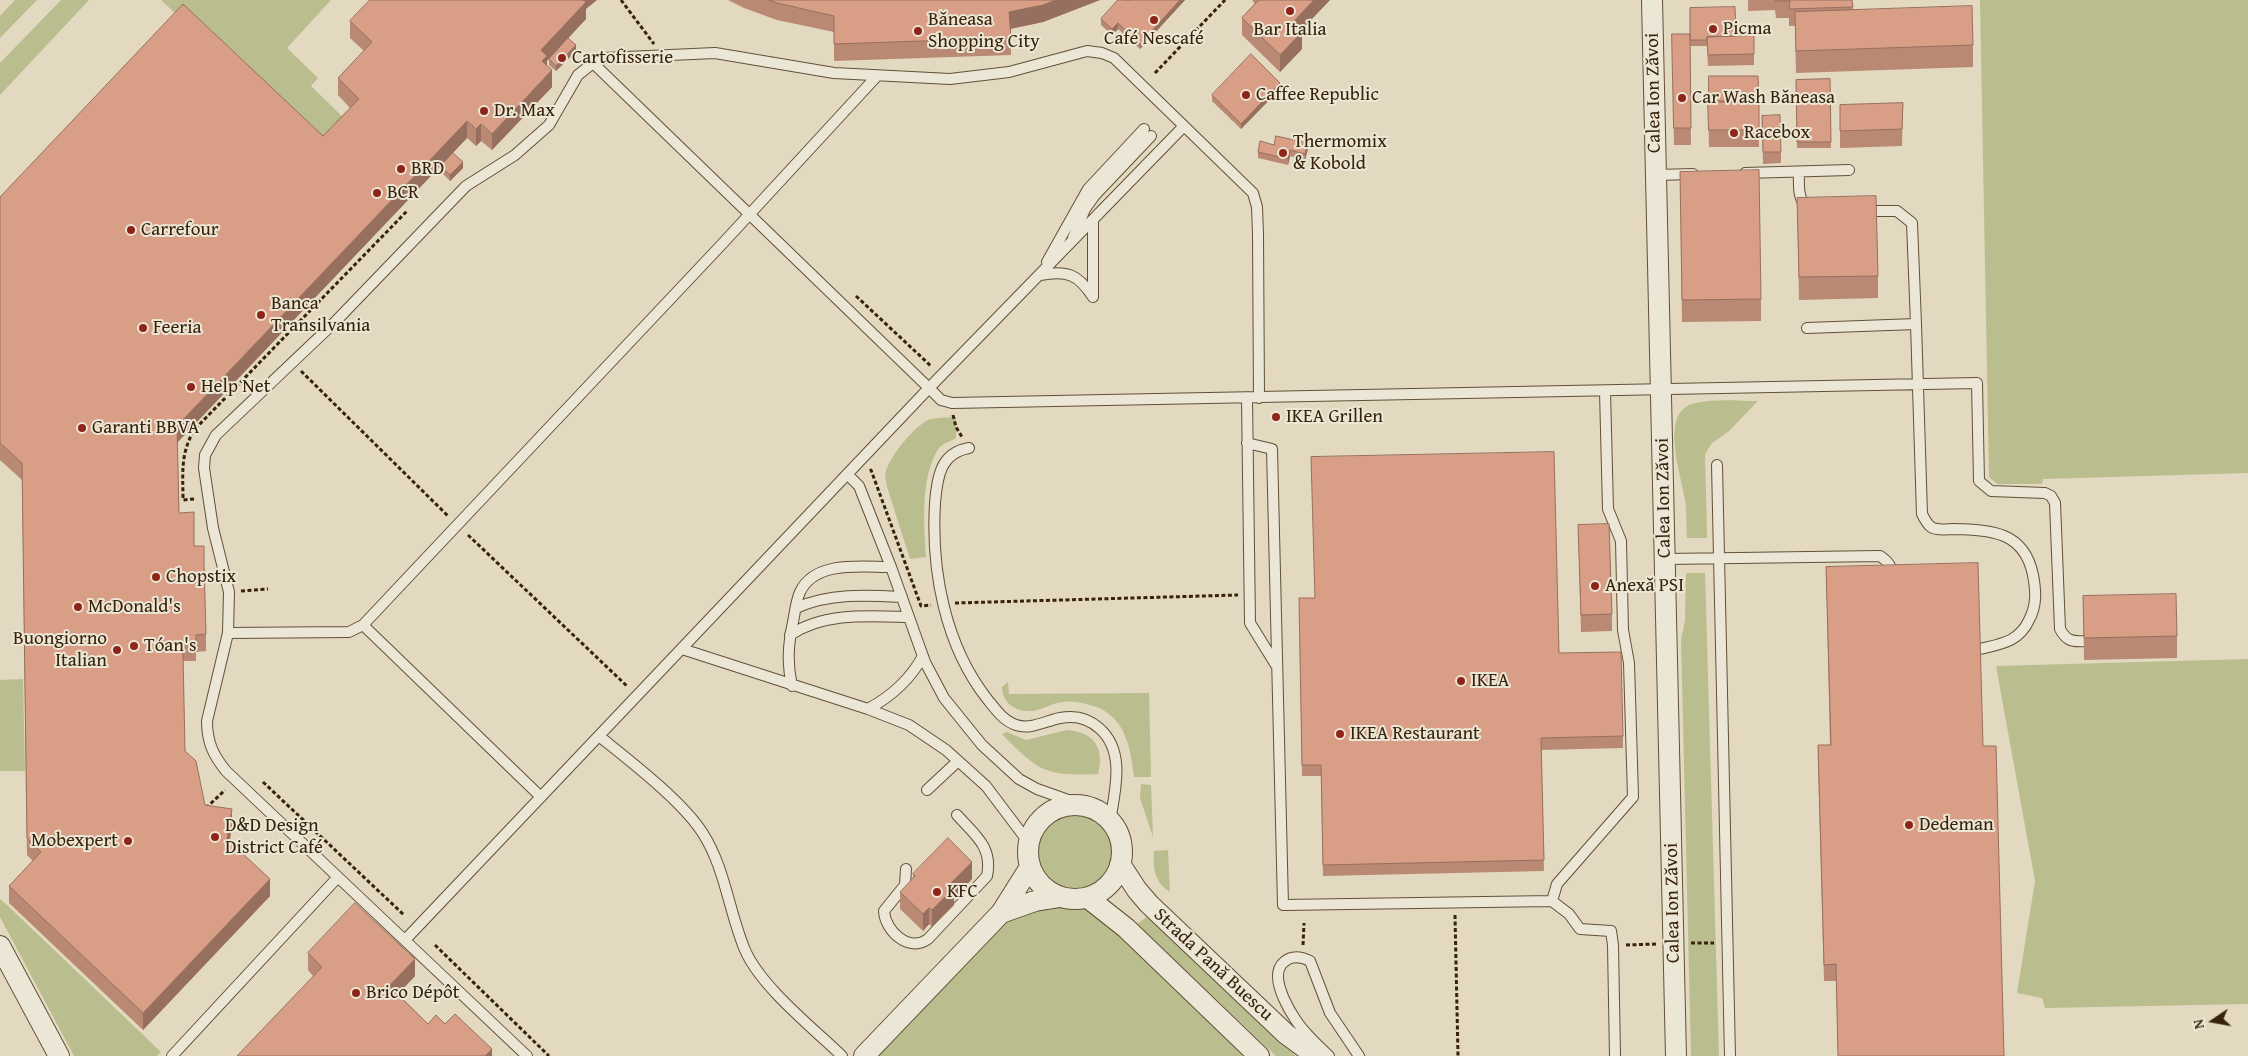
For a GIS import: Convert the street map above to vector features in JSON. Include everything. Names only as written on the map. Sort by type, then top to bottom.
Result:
[{"type":"street","name":"Calea Ion Zăvoi","points":[[1652,0],[1676,1056]]},
{"type":"street","points":[[1001,913],[1035,902],[1060,897],[1088,898],[1110,884],[1120,864],[1122,851],[1120,840],[1110,821],[1097,811],[1084,806],[1068,806],[1048,814],[1039,822],[1029,842],[1030,866],[1037,880],[1047,890],[1060,897]]},
{"type":"street","name":"Strada Pană Buescu","points":[[1120,864],[1149,904],[1286,1034],[1316,1056]]},
{"type":"street","points":[[864,1056],[1001,913],[1030,866]]},
{"type":"street","name":"Strada Pană Buescu","points":[[1088,898],[1126,928],[1259,1056]]},
{"type":"street","points":[[0,946],[59,1056]]},
{"type":"lane","points":[[527,1056],[226,771],[210,748],[207,735],[207,721],[228,633],[229,592],[206,488],[205,455],[216,435],[293,363],[466,186],[515,155],[549,125],[578,75],[592,63],[604,58],[715,53],[834,73],[928,79],[979,77],[1009,72],[1087,51],[1102,52],[1114,58],[1247,185],[1256,200],[1259,398]]},
{"type":"lane","points":[[592,63],[941,400],[952,403],[1977,383],[1979,482],[1991,491],[2045,493],[2051,496],[2055,503],[2060,629],[2065,638],[2072,642],[2084,641]]},
{"type":"lane","points":[[228,633],[349,632],[363,625],[877,76]]},
{"type":"lane","points":[[404,940],[929,388],[1184,126]]},
{"type":"lane","points":[[1040,275],[1088,189],[1147,133],[1085,209],[1070,243]]},
{"type":"lane","points":[[1736,173],[1850,170]]},
{"type":"lane","points":[[1799,172],[1802,202],[1809,210],[1815,212]]},
{"type":"lane","points":[[1656,175],[1706,174]]},
{"type":"lane","points":[[1852,211],[1897,211],[1912,223],[1919,384],[1921,506],[1926,520],[1931,527],[1938,529],[1983,530],[2010,538],[2021,547],[2032,572],[2036,599],[2033,611],[2024,630],[2009,642],[1980,649]]},
{"type":"lane","points":[[1040,275],[1056,272],[1068,273],[1083,282],[1094,297],[1093,220]]},
{"type":"lane","points":[[1807,328],[1916,324]]},
{"type":"lane","points":[[1552,901],[1558,884],[1633,797],[1629,663],[1623,630],[1620,541],[1608,509],[1605,391]]},
{"type":"lane","points":[[1247,398],[1250,623],[1277,666]]},
{"type":"lane","points":[[1247,443],[1272,450],[1283,905],[1552,901],[1569,914],[1580,930],[1610,931],[1613,936],[1615,1056]]},
{"type":"lane","points":[[969,448],[956,450],[946,460],[937,485],[934,536],[943,603],[959,652],[969,674],[996,711],[1006,720],[1026,727],[1073,716],[1084,718],[1103,731],[1114,751],[1116,769],[1110,821]]},
{"type":"lane","points":[[1717,465],[1730,1056]]},
{"type":"lane","points":[[847,474],[859,486],[891,566],[923,656],[944,698],[982,745],[1008,770],[1032,786],[1084,806]]},
{"type":"lane","points":[[1666,559],[1880,556],[1888,561],[1892,569],[1893,582]]},
{"type":"lane","points":[[792,686],[788,667],[790,635],[800,592],[804,586],[813,576],[837,568],[891,566]]},
{"type":"lane","points":[[796,608],[825,598],[902,597]]},
{"type":"lane","points":[[790,635],[810,623],[827,619],[909,617]]},
{"type":"lane","points":[[363,625],[541,797]]},
{"type":"lane","points":[[682,649],[868,709],[909,725],[958,760],[1001,804],[1029,842]]},
{"type":"lane","points":[[868,709],[902,685],[917,667],[923,656]]},
{"type":"lane","points":[[599,736],[696,823],[711,848],[745,950],[757,971],[842,1056]]},
{"type":"lane","points":[[927,790],[958,760]]},
{"type":"lane","points":[[906,870],[905,885],[884,910],[884,918],[887,925],[906,943],[921,944],[986,876],[988,869],[986,848],[957,815]]},
{"type":"lane","points":[[172,1056],[338,877]]},
{"type":"lane","points":[[1329,1056],[1305,1033],[1277,981],[1277,972],[1286,960],[1303,958],[1310,961],[1330,1013],[1359,1056]]},
{"type":"path","points":[[622,0],[655,46]]},
{"type":"path","points":[[1155,73],[1225,0]]},
{"type":"path","points":[[408,210],[276,346],[448,516]]},
{"type":"path","points":[[952,413],[956,427],[969,448]]},
{"type":"path","points":[[868,474],[871,470],[922,606],[943,603],[1238,595]]},
{"type":"path","points":[[183,493],[183,500],[194,499]]},
{"type":"path","points":[[468,535],[630,689]]},
{"type":"path","points":[[236,592],[268,589]]},
{"type":"path","points":[[263,782],[404,916]]},
{"type":"path","points":[[202,811],[225,790]]},
{"type":"path","points":[[1455,909],[1458,1056]]},
{"type":"path","points":[[1303,958],[1304,923]]},
{"type":"path","points":[[435,945],[550,1056]]},
{"type":"green space","points":[[15,0],[37,0],[0,38],[0,16]]},
{"type":"green space","points":[[61,0],[89,0],[0,95],[0,63]]},
{"type":"green space","points":[[161,0],[331,0],[287,48],[318,78],[311,86],[350,124],[323,153]]},
{"type":"green space","points":[[1980,0],[2248,0],[2248,473],[2043,479],[2042,484],[1997,484],[1989,477]]},
{"type":"green space","points":[[1716,400],[1758,401],[1728,432],[1712,443],[1705,454],[1707,538],[1687,538],[1686,505],[1677,462],[1674,433],[1682,410],[1692,404]]},
{"type":"green space","points":[[956,417],[956,438],[939,448],[933,459],[926,486],[926,557],[910,559],[887,487],[886,470],[899,448],[923,423],[934,418]]},
{"type":"green space","points":[[1686,573],[1705,573],[1719,1056],[1691,1056],[1681,639],[1685,621]]},
{"type":"green space","points":[[2248,659],[2248,1004],[2045,1008],[2042,998],[2017,993],[2035,881],[1996,666]]},
{"type":"green space","points":[[23,679],[25,771],[0,771],[0,680]]},
{"type":"green space","points":[[1008,682],[1009,694],[1149,693],[1151,777],[1134,777],[1127,741],[1117,722],[1109,714],[1099,708],[1072,702],[1059,703],[1034,711],[1019,710],[1010,705],[1004,697],[1002,687]]},
{"type":"green space","points":[[1067,730],[1084,734],[1095,743],[1100,756],[1098,774],[1066,774],[1044,769],[1025,757],[1002,734],[1007,732],[1026,740]]},
{"type":"green space","points":[[1141,784],[1151,785],[1153,837],[1140,798]]},
{"type":"green space","points":[[1075,815],[1096,821],[1106,831],[1112,852],[1106,873],[1096,883],[1075,889],[1054,883],[1044,873],[1038,852],[1044,831],[1054,821]]},
{"type":"green space","points":[[1168,850],[1170,892],[1158,879],[1154,863],[1154,851]]},
{"type":"green space","points":[[1060,897],[1088,898],[1261,1056],[864,1056],[1001,913]]},
{"type":"green space","points":[[0,899],[161,1052],[157,1056],[74,1056],[0,917]]},
{"type":"green space","points":[[1149,915],[1296,1056],[1276,1056],[1137,924]]},
{"type":"building","name":"Feeria","points":[[370,0],[583,0],[586,2],[541,50],[547,56],[542,61],[552,70],[492,134],[481,124],[476,129],[467,121],[177,426],[179,513],[194,512],[194,546],[204,546],[206,634],[196,635],[196,644],[180,644],[183,654],[185,751],[196,761],[205,805],[232,809],[227,839],[270,879],[143,1013],[9,886],[41,852],[27,838],[22,463],[0,443],[0,197],[183,4],[323,136],[359,99],[338,78],[372,42],[350,21]]},
{"type":"building","points":[[769,0],[1056,0],[1043,5],[1009,12],[1011,38],[834,44],[834,16]]},
{"type":"building","points":[[1118,0],[1180,0],[1140,44],[1118,23],[1112,29],[1101,19]]},
{"type":"building","points":[[1259,0],[1314,0],[1293,22],[1302,32],[1280,55],[1242,18]]},
{"type":"building","points":[[1776,0],[1852,0],[1853,7],[1789,9],[1790,1]]},
{"type":"building","points":[[1972,6],[1973,45],[1796,51],[1795,12]]},
{"type":"building","name":"Picma","points":[[1735,7],[1736,36],[1707,37],[1707,40],[1690,40],[1690,8]]},
{"type":"building","name":"Car Wash Băneasa","points":[[1672,34],[1690,34],[1691,128],[1674,128]]},
{"type":"building","points":[[1754,36],[1754,54],[1708,55],[1707,37]]},
{"type":"building","points":[[568,38],[576,45],[556,66],[549,59]]},
{"type":"building","name":"Caffee Republic","points":[[1251,54],[1280,83],[1241,124],[1212,95]]},
{"type":"building","points":[[1709,76],[1758,76],[1759,101],[1709,101]]},
{"type":"building","points":[[1830,79],[1831,142],[1797,142],[1796,80]]},
{"type":"building","points":[[1708,102],[1759,102],[1759,130],[1709,130]]},
{"type":"building","points":[[1903,103],[1902,129],[1840,131],[1840,105]]},
{"type":"building","points":[[1780,115],[1781,152],[1763,152],[1762,116]]},
{"type":"building","points":[[1276,136],[1308,143],[1305,154],[1290,150],[1288,159],[1258,152],[1260,141],[1274,145]]},
{"type":"building","points":[[453,153],[463,162],[450,175],[441,166]]},
{"type":"building","points":[[1759,170],[1761,299],[1682,300],[1680,172]]},
{"type":"building","points":[[1876,196],[1878,276],[1799,277],[1797,198]]},
{"type":"building","name":"IKEA","points":[[1554,452],[1559,653],[1621,652],[1623,736],[1541,738],[1544,860],[1323,865],[1321,765],[1302,765],[1299,598],[1315,598],[1311,457]]},
{"type":"building","name":"Anexă PSI","points":[[1609,524],[1612,614],[1581,615],[1578,525]]},
{"type":"building","name":"Dedeman","points":[[1978,563],[1983,746],[1996,746],[2004,1056],[1838,1056],[1836,964],[1824,965],[1818,745],[1831,745],[1826,567]]},
{"type":"building","points":[[2176,594],[2177,636],[2084,638],[2083,596]]},
{"type":"building","points":[[948,838],[972,862],[950,884],[954,888],[932,910],[929,908],[923,914],[900,892],[915,876],[913,874]]},
{"type":"building","name":"Brico Dépôt","points":[[355,903],[415,959],[389,986],[428,1024],[436,1015],[445,1024],[455,1014],[492,1049],[485,1056],[237,1056],[322,967],[308,953]]},
{"type":"place","name":"Bar Italia","points":[[1290,11]]},
{"type":"place","name":"Café Nescafé","points":[[1154,20]]},
{"type":"place","name":"Picma","points":[[1713,29]]},
{"type":"place","name":"Băneasa Shopping City","points":[[918,31]]},
{"type":"place","name":"Cartofisserie","points":[[562,58]]},
{"type":"place","name":"Caffee Republic","points":[[1246,95]]},
{"type":"place","name":"Car Wash Băneasa","points":[[1682,98]]},
{"type":"place","name":"Dr. Max","points":[[484,111]]},
{"type":"place","name":"Racebox","points":[[1734,133]]},
{"type":"place","name":"Thermomix & Kobold","points":[[1283,153]]},
{"type":"place","name":"BRD","points":[[401,169]]},
{"type":"place","name":"BCR","points":[[377,193]]},
{"type":"place","name":"Carrefour","points":[[131,230]]},
{"type":"place","name":"Banca Transilvania","points":[[261,315]]},
{"type":"place","name":"Feeria","points":[[143,328]]},
{"type":"place","name":"Help Net","points":[[191,387]]},
{"type":"place","name":"IKEA Grillen","points":[[1276,417]]},
{"type":"place","name":"Garanti BBVA","points":[[82,428]]},
{"type":"place","name":"Chopstix","points":[[156,577]]},
{"type":"place","name":"Anexă PSI","points":[[1595,586]]},
{"type":"place","name":"McDonald's","points":[[78,607]]},
{"type":"place","name":"Tóan's","points":[[134,646]]},
{"type":"place","name":"Buongiorno Italian","points":[[117,650]]},
{"type":"place","name":"IKEA","points":[[1461,681]]},
{"type":"place","name":"IKEA Restaurant","points":[[1340,734]]},
{"type":"place","name":"Dedeman","points":[[1909,825]]},
{"type":"place","name":"D&D Design District Café","points":[[215,837]]},
{"type":"place","name":"Mobexpert","points":[[128,841]]},
{"type":"place","name":"KFC","points":[[937,892]]},
{"type":"place","name":"Brico Dépôt","points":[[356,993]]}]
